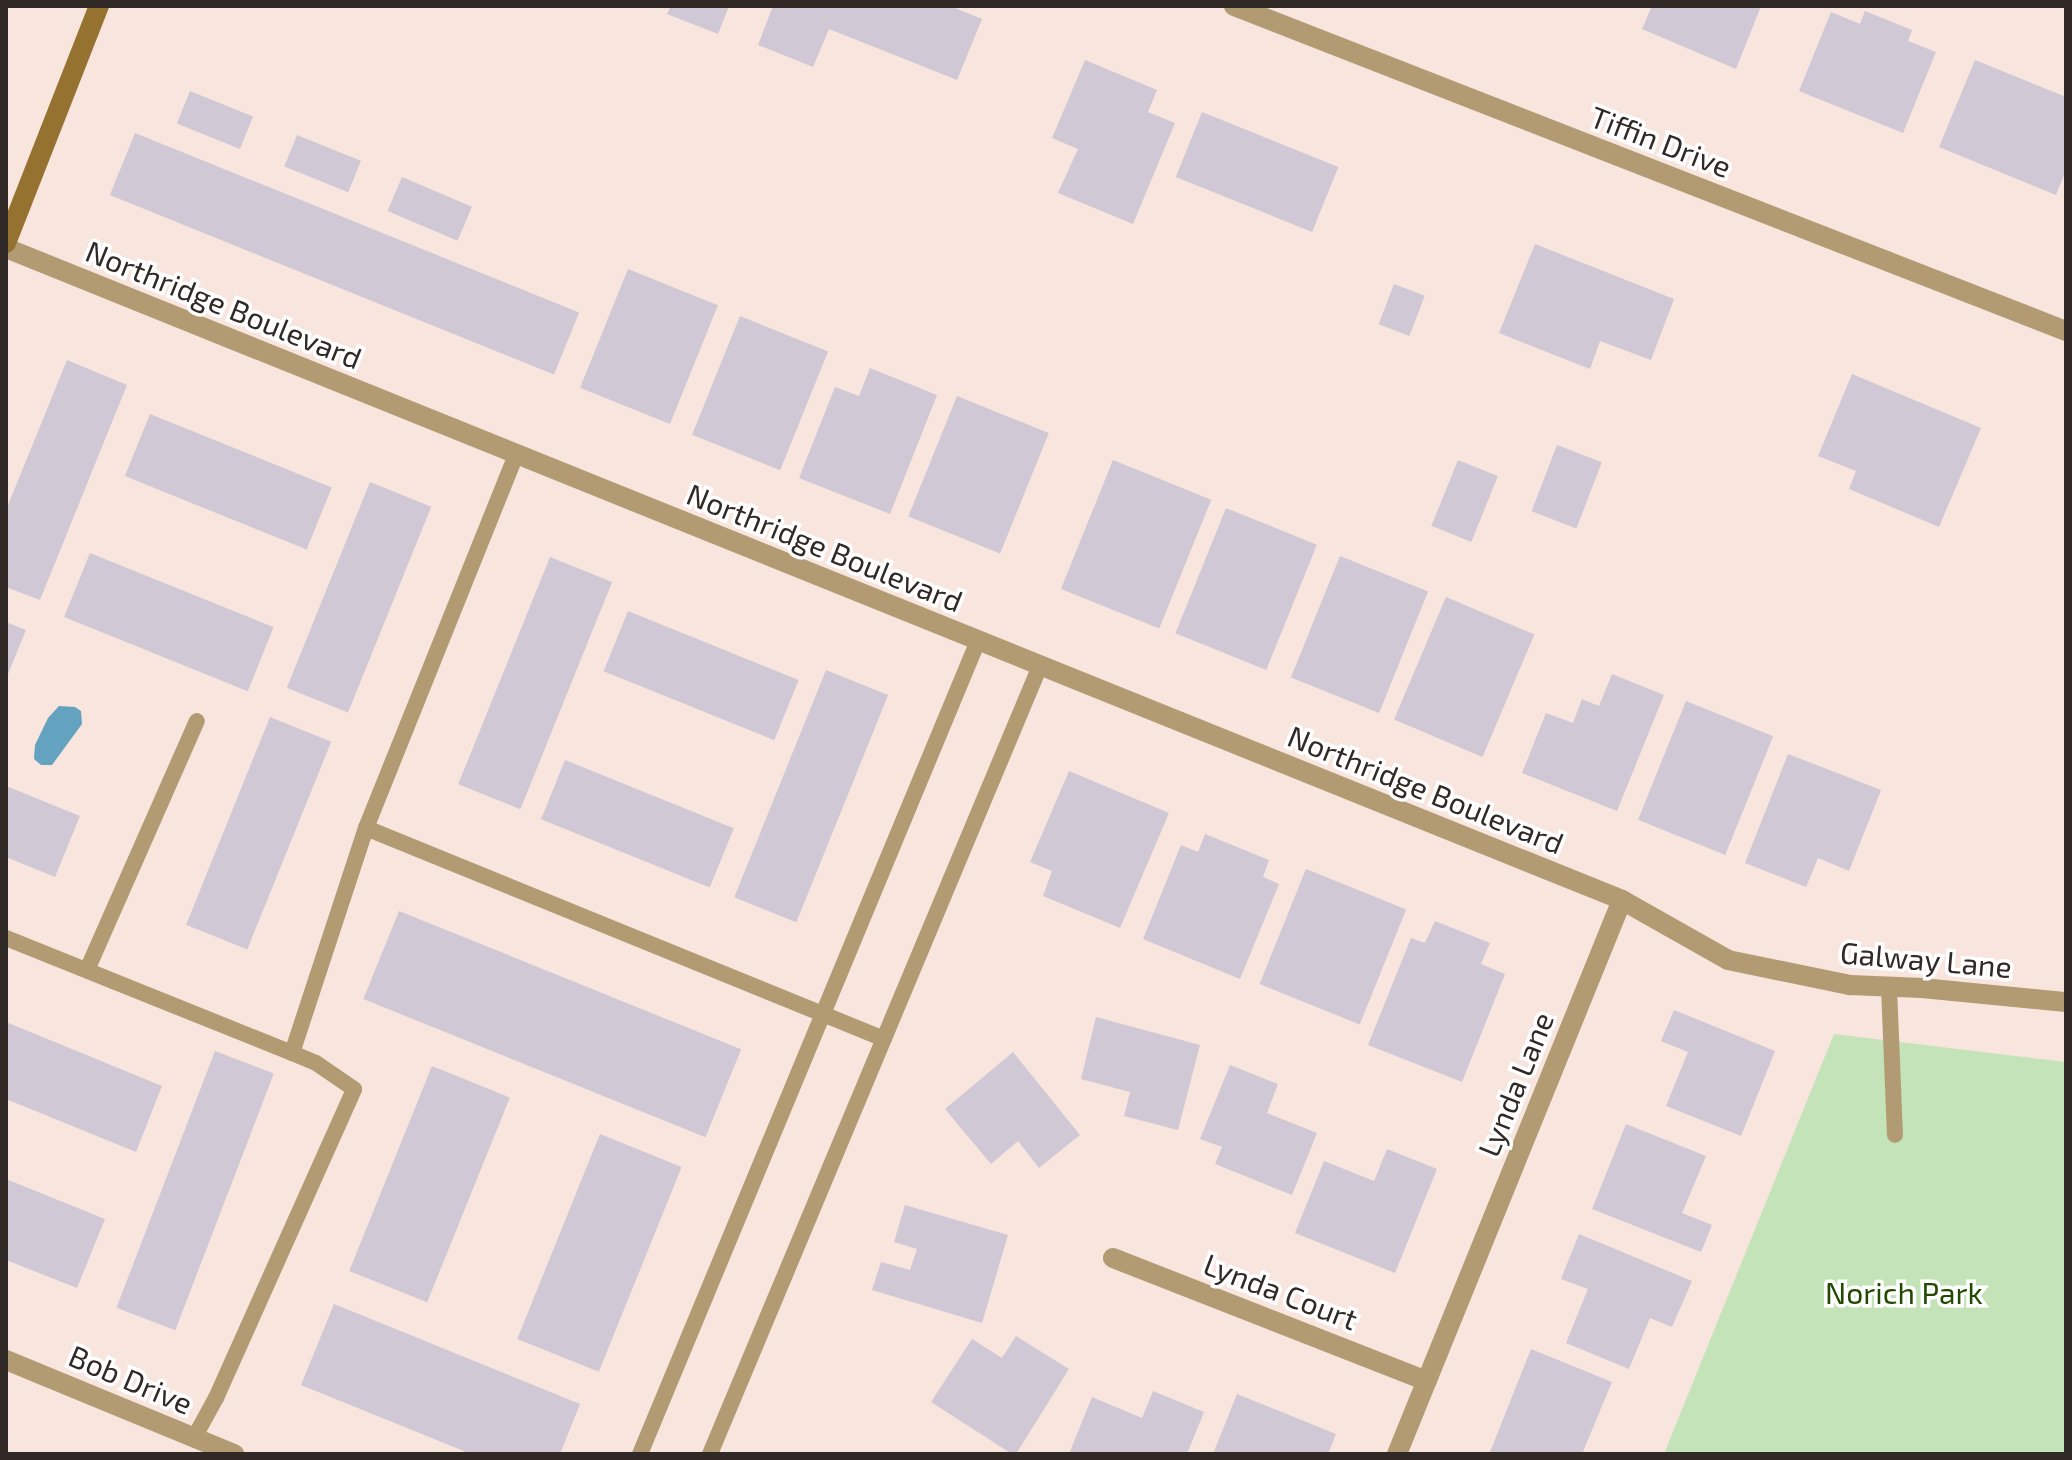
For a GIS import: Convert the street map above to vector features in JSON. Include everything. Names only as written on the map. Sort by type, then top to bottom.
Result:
[{"type":"main road","points":[[6,246],[99,6]]},
{"type":"street","name":"Tiffin Drive","points":[[1234,6],[2066,331]]},
{"type":"street","name":"Northridge Boulevard","points":[[6,246],[516,455],[1622,900]]},
{"type":"street","name":"Galway Lane","points":[[1622,900],[1728,960],[1782,973],[1850,985],[2066,1002]]},
{"type":"street","name":"Lynda Lane","points":[[1397,1454],[1622,900]]},
{"type":"street","name":"Lynda Court","points":[[1113,1258],[1427,1381]]},
{"type":"street","name":"Bob Drive","points":[[6,1360],[234,1454]]},
{"type":"lane","points":[[292,1053],[366,828],[516,455]]},
{"type":"lane","points":[[640,1454],[978,641]]},
{"type":"lane","points":[[710,1454],[1040,666]]},
{"type":"lane","points":[[87,970],[197,721]]},
{"type":"lane","points":[[366,828],[884,1039]]},
{"type":"lane","points":[[6,938],[316,1063],[354,1089],[216,1398],[194,1438]]},
{"type":"lane","points":[[1889,987],[1895,1135]]},
{"type":"green space","name":"Norich Park","points":[[1834,1034],[2066,1062],[2066,1454],[1664,1454]]},
{"type":"water","points":[[59,706],[75,707],[81,711],[82,724],[52,765],[41,765],[34,759],[35,745],[48,718]]},
{"type":"building","points":[[671,6],[729,6],[718,34],[667,14]]},
{"type":"building","points":[[773,6],[950,6],[982,19],[957,80],[829,29],[813,67],[758,45]]},
{"type":"building","points":[[1652,6],[1761,6],[1736,69],[1642,29]]},
{"type":"building","points":[[1865,11],[1912,30],[1908,41],[1936,52],[1903,133],[1799,91],[1831,12],[1860,24]]},
{"type":"building","points":[[1085,60],[1157,90],[1148,112],[1175,123],[1133,224],[1058,193],[1078,149],[1052,138]]},
{"type":"building","points":[[1975,60],[2066,97],[2066,170],[2056,195],[1939,147]]},
{"type":"building","points":[[190,91],[253,116],[240,149],[177,123]]},
{"type":"building","points":[[1202,112],[1338,167],[1312,232],[1176,177]]},
{"type":"building","points":[[135,133],[579,312],[554,375],[110,195]]},
{"type":"building","points":[[297,135],[361,161],[348,192],[284,167]]},
{"type":"building","points":[[402,177],[472,207],[458,241],[388,211]]},
{"type":"building","points":[[1535,244],[1674,299],[1651,360],[1600,341],[1590,369],[1499,333]]},
{"type":"building","points":[[628,269],[718,305],[670,424],[580,388]]},
{"type":"building","points":[[1394,284],[1425,296],[1409,336],[1379,324]]},
{"type":"building","points":[[740,316],[828,352],[780,470],[692,435]]},
{"type":"building","points":[[67,360],[127,385],[40,600],[6,587],[6,510]]},
{"type":"building","points":[[870,368],[937,395],[890,514],[799,478],[835,387],[859,396]]},
{"type":"building","points":[[1852,374],[1981,428],[1939,527],[1849,489],[1856,471],[1818,456]]},
{"type":"building","points":[[957,396],[1049,433],[1000,554],[908,517]]},
{"type":"building","points":[[150,414],[332,487],[307,550],[125,476]]},
{"type":"building","points":[[1557,445],[1602,462],[1576,528],[1532,511]]},
{"type":"building","points":[[1113,460],[1211,500],[1159,629],[1061,589]]},
{"type":"building","points":[[1458,460],[1498,476],[1471,542],[1431,526]]},
{"type":"building","points":[[370,482],[431,507],[348,713],[287,688]]},
{"type":"building","points":[[1226,508],[1317,545],[1266,670],[1175,633]]},
{"type":"building","points":[[90,553],[274,627],[248,691],[64,617]]},
{"type":"building","points":[[1340,556],[1428,592],[1379,713],[1291,677]]},
{"type":"building","points":[[550,557],[612,582],[520,809],[458,784]]},
{"type":"building","points":[[1446,597],[1534,635],[1482,757],[1394,719]]},
{"type":"building","points":[[628,611],[799,680],[774,740],[604,671]]},
{"type":"building","points":[[6,622],[26,630],[6,679]]},
{"type":"building","points":[[826,670],[888,695],[796,922],[734,897]]},
{"type":"building","points":[[1612,674],[1664,695],[1617,811],[1522,773],[1546,713],[1573,723],[1582,699],[1599,706]]},
{"type":"building","points":[[1686,701],[1773,736],[1725,855],[1638,820]]},
{"type":"building","points":[[270,717],[331,742],[247,949],[186,925]]},
{"type":"building","points":[[1788,754],[1881,790],[1849,871],[1818,858],[1806,887],[1745,863]]},
{"type":"building","points":[[565,760],[734,828],[710,888],[541,819]]},
{"type":"building","points":[[1069,771],[1169,813],[1120,928],[1043,896],[1052,871],[1030,862]]},
{"type":"building","points":[[6,786],[80,816],[55,877],[6,857]]},
{"type":"building","points":[[1205,834],[1269,860],[1263,877],[1279,884],[1240,979],[1143,939],[1181,845],[1198,852]]},
{"type":"building","points":[[1306,869],[1406,909],[1360,1024],[1260,984]]},
{"type":"building","points":[[399,911],[741,1049],[706,1137],[363,999]]},
{"type":"building","points":[[1435,921],[1490,943],[1481,964],[1505,974],[1462,1082],[1368,1045],[1411,938],[1425,943]]},
{"type":"building","points":[[1674,1010],[1775,1051],[1741,1136],[1666,1106],[1688,1052],[1661,1041]]},
{"type":"building","points":[[1096,1017],[1200,1045],[1178,1130],[1124,1116],[1130,1092],[1081,1079]]},
{"type":"building","points":[[6,1022],[162,1086],[136,1152],[6,1099]]},
{"type":"building","points":[[215,1051],[274,1074],[175,1330],[116,1308]]},
{"type":"building","points":[[1013,1052],[1080,1135],[1039,1168],[1018,1141],[991,1164],[945,1109]]},
{"type":"building","points":[[1230,1065],[1278,1084],[1267,1113],[1317,1133],[1292,1195],[1215,1164],[1222,1147],[1200,1139]]},
{"type":"building","points":[[432,1066],[510,1097],[427,1302],[349,1271]]},
{"type":"building","points":[[1626,1124],[1706,1156],[1682,1213],[1712,1225],[1701,1252],[1592,1209]]},
{"type":"building","points":[[600,1134],[682,1167],[599,1372],[517,1339]]},
{"type":"building","points":[[1387,1149],[1437,1169],[1395,1273],[1295,1233],[1324,1161],[1374,1181]]},
{"type":"building","points":[[6,1179],[105,1219],[77,1288],[6,1260]]},
{"type":"building","points":[[905,1205],[1008,1235],[982,1323],[872,1290],[881,1262],[910,1270],[917,1249],[894,1242]]},
{"type":"building","points":[[1579,1234],[1692,1281],[1672,1327],[1650,1318],[1629,1369],[1566,1343],[1588,1289],[1561,1279]]},
{"type":"building","points":[[334,1304],[580,1404],[560,1454],[471,1454],[301,1385]]},
{"type":"building","points":[[1016,1336],[1069,1369],[1016,1454],[1012,1454],[931,1402],[972,1339],[1002,1358]]},
{"type":"building","points":[[1531,1349],[1612,1382],[1582,1454],[1490,1452]]},
{"type":"building","points":[[1153,1391],[1204,1412],[1187,1454],[1069,1454],[1092,1397],[1142,1418]]},
{"type":"building","points":[[1237,1394],[1336,1434],[1328,1454],[1213,1454]]}]
